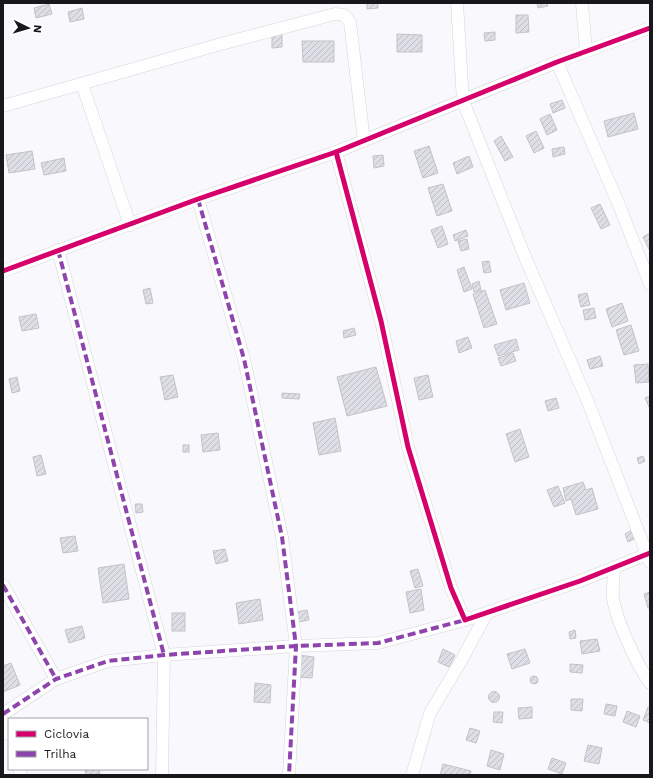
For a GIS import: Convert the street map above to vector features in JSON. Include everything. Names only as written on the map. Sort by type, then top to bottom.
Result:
[{"type":"street","points":[[8,732],[3,715],[56,679],[108,661],[164,655],[296,646],[378,643],[465,620],[649,557],[588,402],[525,258],[463,101],[457,3]]},
{"type":"street","points":[[582,3],[586,51]]},
{"type":"street","points":[[3,106],[221,44],[336,14],[344,15],[350,22],[364,141]]},
{"type":"street","points":[[3,271],[198,199],[336,152],[557,62],[650,28]]},
{"type":"street","points":[[557,62],[619,206],[650,284]]},
{"type":"street","points":[[82,84],[130,225]]},
{"type":"street","points":[[336,152],[381,321],[408,447],[451,588],[465,620]]},
{"type":"street","points":[[198,199],[246,367],[282,537],[296,646],[289,775]]},
{"type":"street","points":[[58,250],[164,655],[162,775]]},
{"type":"street","points":[[614,568],[613,598],[616,611],[631,647],[650,682]]},
{"type":"street","points":[[3,585],[56,679]]},
{"type":"street","points":[[412,775],[430,713],[461,661],[487,612]]},
{"type":"building","points":[[367,3],[378,3],[378,8],[367,9]]},
{"type":"building","points":[[537,3],[547,3],[548,6],[538,8]]},
{"type":"building","points":[[49,4],[52,14],[36,18],[34,8]]},
{"type":"building","points":[[82,8],[84,19],[70,22],[68,12]]},
{"type":"building","points":[[516,15],[528,15],[529,32],[516,33]]},
{"type":"building","points":[[495,32],[495,40],[485,41],[484,33]]},
{"type":"building","points":[[272,33],[282,33],[282,47],[272,48]]},
{"type":"building","points":[[397,34],[422,35],[422,52],[397,52]]},
{"type":"building","points":[[302,41],[334,41],[334,62],[303,62]]},
{"type":"building","points":[[562,100],[565,108],[553,113],[550,104]]},
{"type":"building","points":[[634,113],[638,129],[608,137],[604,121]]},
{"type":"building","points":[[550,114],[557,130],[547,135],[540,119]]},
{"type":"building","points":[[536,131],[544,148],[534,153],[526,136]]},
{"type":"building","points":[[501,136],[513,157],[505,161],[494,141]]},
{"type":"building","points":[[429,146],[438,173],[423,178],[414,151]]},
{"type":"building","points":[[564,147],[565,154],[553,157],[552,149]]},
{"type":"building","points":[[32,151],[35,169],[9,173],[6,155]]},
{"type":"building","points":[[383,155],[384,166],[374,168],[373,156]]},
{"type":"building","points":[[469,156],[473,167],[457,174],[453,163]]},
{"type":"building","points":[[64,158],[66,171],[44,175],[41,163]]},
{"type":"building","points":[[443,184],[452,211],[437,216],[428,188]]},
{"type":"building","points":[[600,204],[610,225],[601,229],[591,208]]},
{"type":"building","points":[[442,226],[448,244],[438,248],[431,230]]},
{"type":"building","points":[[466,230],[468,236],[455,241],[453,235]]},
{"type":"building","points":[[650,233],[650,251],[643,237]]},
{"type":"building","points":[[467,239],[469,249],[461,251],[458,241]]},
{"type":"building","points":[[489,261],[491,272],[484,273],[482,262]]},
{"type":"building","points":[[464,267],[472,289],[464,292],[457,270]]},
{"type":"building","points":[[479,281],[481,290],[474,292],[472,284]]},
{"type":"building","points":[[524,283],[530,303],[506,310],[500,290]]},
{"type":"building","points":[[150,288],[153,303],[146,304],[143,290]]},
{"type":"building","points":[[485,290],[497,324],[484,328],[473,294]]},
{"type":"building","points":[[587,293],[590,305],[581,307],[578,295]]},
{"type":"building","points":[[622,303],[628,321],[612,327],[606,309]]},
{"type":"building","points":[[594,308],[596,318],[585,320],[583,310]]},
{"type":"building","points":[[36,314],[39,328],[22,331],[19,317]]},
{"type":"building","points":[[631,325],[639,351],[624,355],[616,330]]},
{"type":"building","points":[[354,328],[356,335],[344,338],[343,331]]},
{"type":"building","points":[[468,337],[472,348],[459,353],[456,341]]},
{"type":"building","points":[[516,339],[519,350],[498,356],[494,345]]},
{"type":"building","points":[[513,353],[516,361],[501,366],[498,358]]},
{"type":"building","points":[[600,356],[603,366],[590,369],[587,360]]},
{"type":"building","points":[[648,364],[649,382],[636,383],[634,365]]},
{"type":"building","points":[[376,367],[387,406],[347,416],[337,377]]},
{"type":"building","points":[[173,375],[178,397],[165,400],[160,377]]},
{"type":"building","points":[[428,375],[433,397],[419,400],[414,378]]},
{"type":"building","points":[[17,377],[20,391],[12,393],[9,379]]},
{"type":"building","points":[[282,393],[300,394],[299,399],[282,398]]},
{"type":"building","points":[[650,396],[650,409],[645,398]]},
{"type":"building","points":[[556,398],[559,408],[548,411],[545,401]]},
{"type":"building","points":[[335,418],[341,451],[319,455],[313,423]]},
{"type":"building","points":[[520,429],[529,457],[515,462],[506,434]]},
{"type":"building","points":[[218,433],[220,450],[203,452],[201,435]]},
{"type":"building","points":[[183,445],[189,445],[189,452],[183,452]]},
{"type":"building","points":[[41,455],[46,474],[37,476],[33,457]]},
{"type":"building","points":[[643,456],[645,461],[639,464],[637,458]]},
{"type":"building","points":[[583,482],[586,490],[592,488],[598,509],[576,515],[571,499],[566,501],[563,488]]},
{"type":"building","points":[[558,486],[565,503],[554,507],[547,490]]},
{"type":"building","points":[[135,504],[142,504],[143,512],[136,513]]},
{"type":"building","points":[[632,530],[636,538],[628,542],[625,534]]},
{"type":"building","points":[[75,536],[78,551],[63,553],[60,538]]},
{"type":"building","points":[[225,549],[228,561],[216,564],[213,551]]},
{"type":"building","points":[[124,564],[129,599],[103,603],[98,568]]},
{"type":"building","points":[[418,569],[423,586],[415,588],[410,571]]},
{"type":"building","points":[[421,589],[424,610],[410,613],[406,592]]},
{"type":"building","points":[[650,592],[650,608],[648,608],[644,594]]},
{"type":"building","points":[[260,599],[263,620],[239,624],[236,603]]},
{"type":"building","points":[[307,610],[309,620],[298,622],[296,612]]},
{"type":"building","points":[[172,613],[185,613],[185,631],[172,631]]},
{"type":"building","points":[[82,626],[85,638],[69,643],[65,630]]},
{"type":"building","points":[[575,630],[576,638],[570,639],[569,632]]},
{"type":"building","points":[[597,639],[600,651],[582,654],[580,641]]},
{"type":"building","points":[[443,649],[455,655],[449,667],[438,662]]},
{"type":"building","points":[[525,649],[530,663],[512,669],[507,654]]},
{"type":"building","points":[[298,655],[314,657],[312,678],[296,677]]},
{"type":"building","points":[[11,663],[20,685],[3,692],[3,666]]},
{"type":"building","points":[[570,664],[583,665],[582,673],[570,672]]},
{"type":"building","points":[[532,676],[536,676],[538,680],[536,684],[532,684],[530,682],[530,678]]},
{"type":"building","points":[[255,683],[271,685],[270,703],[254,702]]},
{"type":"building","points":[[492,692],[496,692],[498,693],[498,701],[492,702],[489,699],[489,695]]},
{"type":"building","points":[[571,699],[583,699],[582,711],[571,710]]},
{"type":"building","points":[[606,704],[617,706],[615,716],[604,714]]},
{"type":"building","points":[[532,707],[532,718],[519,719],[518,708]]},
{"type":"building","points":[[648,707],[650,708],[650,723],[643,720]]},
{"type":"building","points":[[627,711],[640,716],[636,727],[623,722]]},
{"type":"building","points":[[494,712],[503,712],[502,723],[493,722]]},
{"type":"building","points":[[470,728],[480,731],[476,743],[466,740]]},
{"type":"building","points":[[588,745],[602,748],[599,764],[584,761]]},
{"type":"building","points":[[491,750],[504,754],[500,770],[487,766]]},
{"type":"building","points":[[552,758],[566,763],[562,774],[548,769]]},
{"type":"building","points":[[443,764],[471,771],[470,775],[440,775]]},
{"type":"building","points":[[85,770],[99,770],[100,774],[86,775]]},
{"type":"marked path","points":[[198,199],[244,359],[282,537],[296,646],[289,775]]},
{"type":"marked path","points":[[58,250],[164,655]]},
{"type":"marked path","points":[[3,585],[56,679]]},
{"type":"marked path","points":[[3,714],[56,679],[108,661],[164,655],[296,646],[378,643],[465,620]]},
{"type":"cycle path","points":[[3,271],[198,199],[336,152],[557,62],[650,28]]},
{"type":"cycle path","points":[[336,152],[381,321],[408,447],[451,588],[465,620],[580,581],[650,553]]}]
